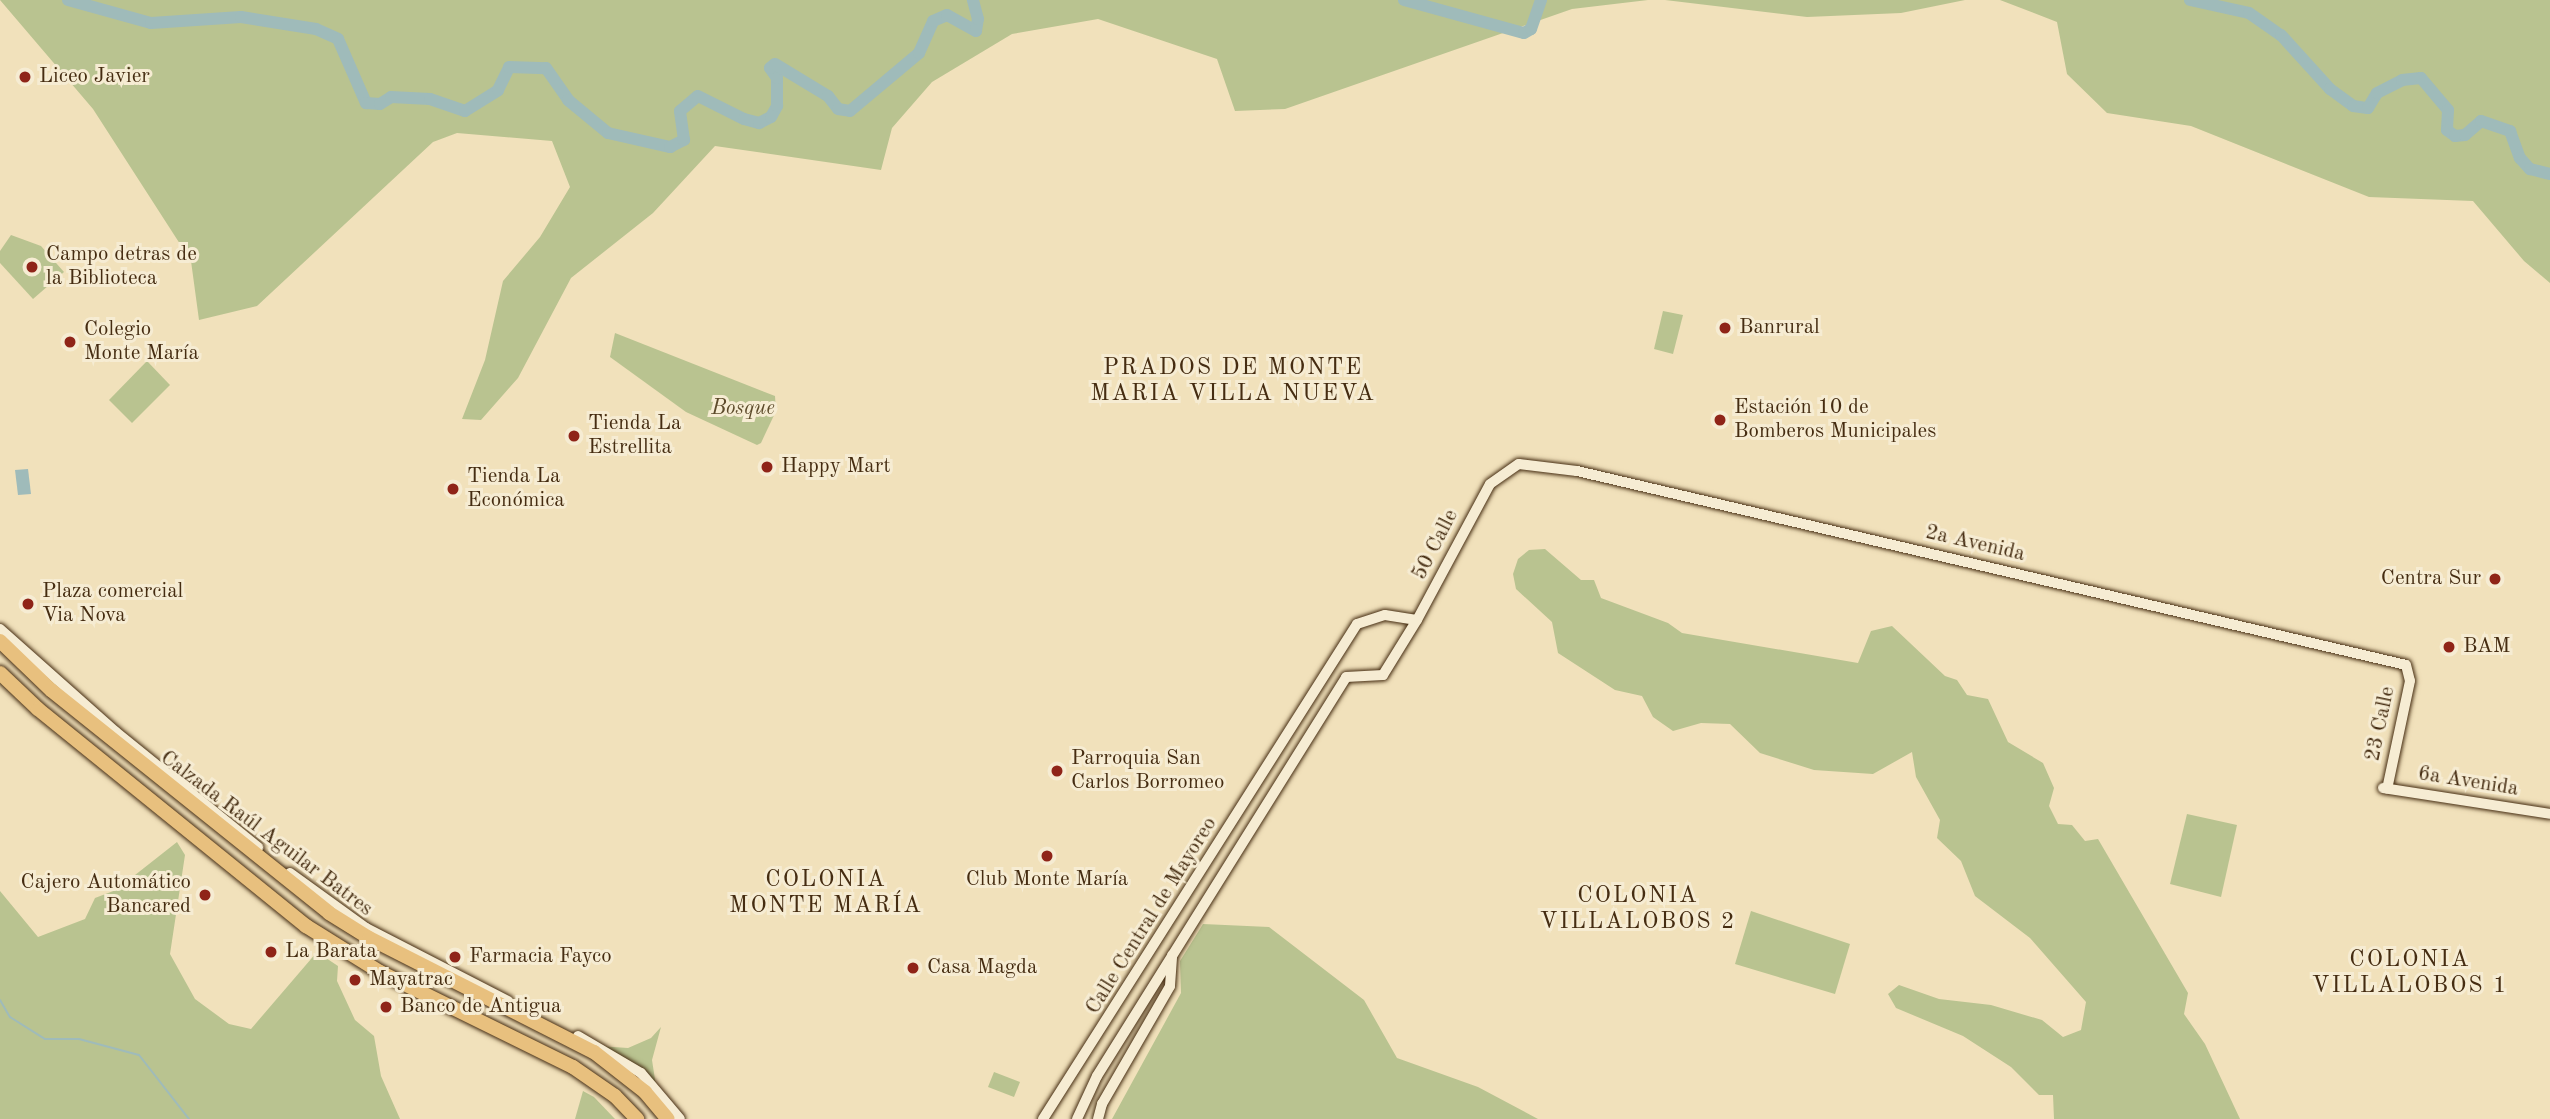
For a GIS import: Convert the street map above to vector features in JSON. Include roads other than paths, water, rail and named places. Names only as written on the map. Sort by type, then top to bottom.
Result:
[{"type":"highway","name":"Calzada Raúl Aguilar Batres","points":[[0,641],[51,691],[294,887],[369,938],[594,1052],[628,1076],[666,1117]]},
{"type":"highway","name":"Calzada Raúl Aguilar Batres","points":[[0,673],[38,709],[306,926],[380,972],[573,1067],[615,1096],[637,1119]]},
{"type":"highway","points":[[265,854],[294,887]]},
{"type":"highway","points":[[663,1095],[666,1117]]},
{"type":"main road","name":"50 Calle","points":[[1346,677],[1383,675],[1418,620],[1493,480],[1519,464],[1544,464]]},
{"type":"main road","name":"2a Avenida","points":[[1544,464],[2403,666]]},
{"type":"main road","name":"Calle Central de Mayoreo","points":[[1043,1119],[1357,624],[1385,615],[1418,620]]},
{"type":"main road","points":[[0,628],[116,732],[265,854],[366,928],[622,1059],[663,1095],[680,1119]]},
{"type":"main road","name":"23 Calle","points":[[2384,789],[2410,681],[2403,666]]},
{"type":"main road","name":"Calle Central de Mayoreo","points":[[1077,1119],[1097,1076],[1346,677]]},
{"type":"main road","name":"6a Avenida","points":[[2384,789],[2550,814]]},
{"type":"main road","points":[[1098,1119],[1102,1104],[1168,990],[1172,954]]},
{"type":"water","points":[[28,469],[31,494],[18,495],[15,470]]},
{"type":"waterway","points":[[68,0],[151,23],[241,17],[316,29],[338,39],[366,103],[380,104],[391,97],[430,99],[465,111],[498,90],[509,67],[546,68],[568,100],[608,133],[670,147],[684,140],[680,111],[698,96],[744,119],[759,123],[771,117],[777,106],[777,78],[770,68],[775,64],[828,96],[838,109],[850,111],[919,53],[933,21],[947,15],[976,31],[978,19],[973,0]]},
{"type":"waterway","points":[[1404,0],[1524,33],[1531,29],[1541,0]]},
{"type":"waterway","points":[[2190,0],[2249,13],[2281,35],[2330,89],[2353,106],[2368,108],[2377,93],[2402,80],[2421,78],[2448,110],[2447,130],[2455,136],[2465,135],[2481,121],[2510,131],[2520,158],[2530,169],[2550,174]]},
{"type":"waterway","points":[[0,1000],[10,1017],[45,1039],[79,1039],[139,1055],[189,1119]]},
{"type":"place","name":"Liceo Javier","points":[[25,77]]},
{"type":"place","name":"Campo detras de la Biblioteca","points":[[32,267]]},
{"type":"place","name":"Banrural","points":[[1725,328]]},
{"type":"place","name":"Colegio Monte María","points":[[70,342]]},
{"type":"place","name":"Estación 10 de Bomberos Municipales","points":[[1720,420]]},
{"type":"place","name":"Tienda La Estrellita","points":[[574,436]]},
{"type":"place","name":"Happy Mart","points":[[767,467]]},
{"type":"place","name":"Tienda La Económica","points":[[453,489]]},
{"type":"place","name":"Centra Sur","points":[[2495,579]]},
{"type":"place","name":"Plaza comercial Via Nova","points":[[28,604]]},
{"type":"place","name":"BAM","points":[[2449,647]]},
{"type":"place","name":"Parroquia San Carlos Borromeo","points":[[1057,771]]},
{"type":"place","name":"Club Monte María","points":[[1047,856]]},
{"type":"place","name":"Cajero Automático Bancared","points":[[205,895]]},
{"type":"place","name":"La Barata","points":[[271,952]]},
{"type":"place","name":"Farmacia Fayco","points":[[455,957]]},
{"type":"place","name":"Casa Magda","points":[[913,968]]},
{"type":"place","name":"Mayatrac","points":[[355,980]]},
{"type":"place","name":"Banco de Antigua","points":[[386,1007]]},
{"type":"district","name":"PRADOS DE MONTE MARIA VILLA NUEVA","points":[[1233,381]]},
{"type":"district","name":"COLONIA MONTE MARÍA","points":[[826,893]]},
{"type":"district","name":"COLONIA VILLALOBOS 2","points":[[1638,909]]},
{"type":"district","name":"COLONIA VILLALOBOS 1","points":[[2410,973]]},
{"type":"park label","name":"Bosque","points":[[743,409]]}]
